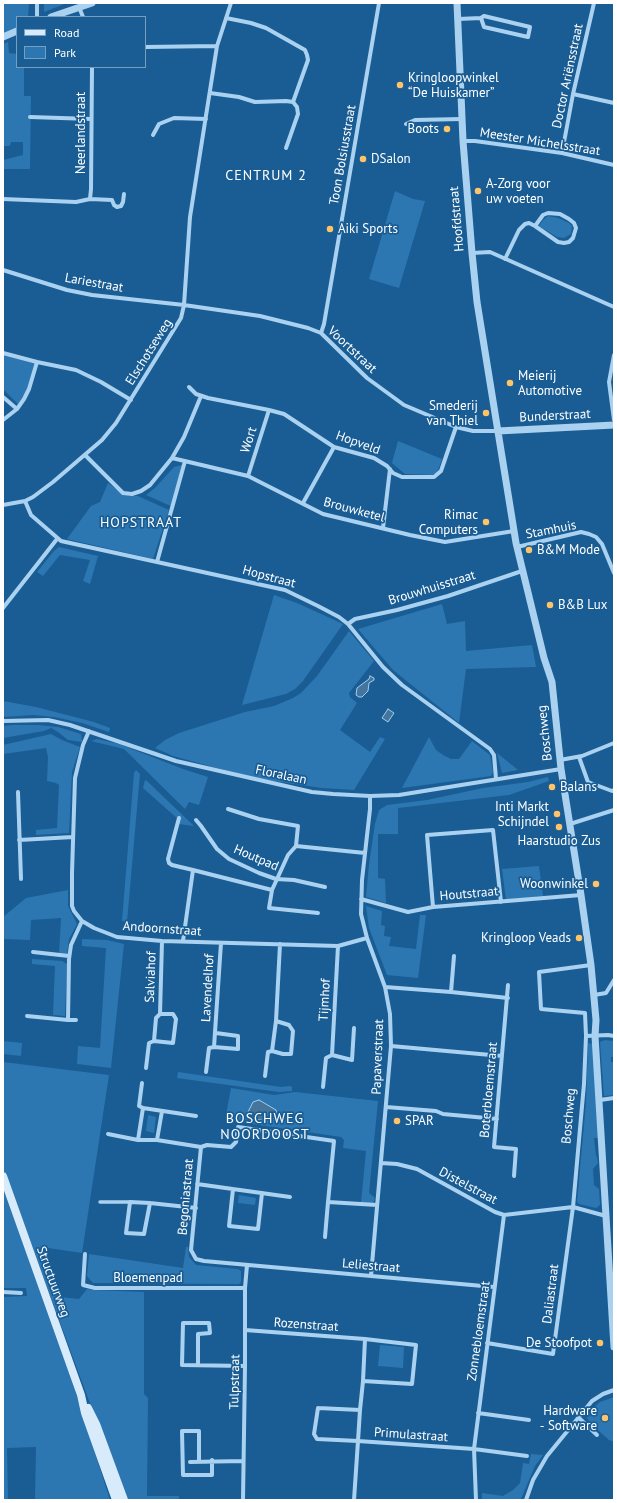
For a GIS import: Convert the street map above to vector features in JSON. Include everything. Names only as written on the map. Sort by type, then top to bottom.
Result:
[{"type":"main road","name":"Structuurweg","points":[[3,1176],[81,1395],[85,1413],[116,1500]]},
{"type":"main road","name":"Structuurweg","points":[[81,1395],[96,1424],[124,1500]]},
{"type":"street","points":[[37,3],[37,16]]},
{"type":"street","points":[[54,16],[92,3]]},
{"type":"street","name":"Elschotseweg","points":[[25,501],[54,482],[110,432],[181,318],[184,305],[190,217],[217,46],[231,3]]},
{"type":"street","name":"Toon Bolsiusstraat","points":[[321,333],[324,324],[379,3]]},
{"type":"street","name":"Hoofdstraat","points":[[457,3],[463,141],[472,253],[477,302],[498,431]]},
{"type":"street","name":"Doctor Ariënsstraat","points":[[562,153],[573,94],[594,3]]},
{"type":"street","points":[[79,7],[83,16]]},
{"type":"street","points":[[458,19],[481,18],[484,16],[530,27],[528,37],[484,27],[481,18]]},
{"type":"street","points":[[226,18],[251,23],[266,28],[305,50],[308,60],[293,102]]},
{"type":"street","points":[[3,37],[16,31]]},
{"type":"street","points":[[146,47],[217,46]]},
{"type":"street","name":"Neerlandstraat","points":[[90,199],[92,68]]},
{"type":"street","points":[[210,93],[239,97],[255,102],[293,102],[298,107],[298,114],[286,148]]},
{"type":"street","points":[[573,94],[614,103]]},
{"type":"street","points":[[30,117],[90,119]]},
{"type":"street","points":[[153,135],[159,124],[174,118],[206,118]]},
{"type":"street","points":[[406,124],[415,120],[462,119]]},
{"type":"street","name":"Meester Michelsstraat","points":[[463,141],[475,141],[562,153],[614,165]]},
{"type":"street","points":[[3,199],[76,202],[90,199],[112,200],[114,205],[117,207],[121,206],[124,194]]},
{"type":"street","points":[[505,259],[519,230],[525,224],[529,223],[558,242],[564,243],[569,242],[573,238],[576,228],[574,223],[560,214],[548,213],[543,216],[535,226]]},
{"type":"street","points":[[472,253],[490,252],[614,307]]},
{"type":"street","name":"Lariestraat","points":[[3,270],[67,290],[92,295],[184,305]]},
{"type":"street","name":"Voortstraat","points":[[184,305],[260,316],[308,328],[321,333],[367,378],[392,397],[410,408],[456,427],[473,431],[498,431]]},
{"type":"street","points":[[3,353],[82,372],[131,400]]},
{"type":"street","points":[[614,355],[609,382],[614,420]]},
{"type":"street","points":[[3,420],[17,409],[29,388],[37,362]]},
{"type":"street","name":"Hopveld","points":[[189,387],[201,396],[208,398],[284,414],[334,447],[374,458],[402,478],[434,477],[441,471],[456,427]]},
{"type":"street","points":[[85,455],[123,493],[132,494],[141,491],[150,485],[172,458],[184,437],[201,396]]},
{"type":"street","points":[[3,397],[17,409]]},
{"type":"street","name":"Wort","points":[[248,476],[269,410]]},
{"type":"street","name":"Bunderstraat","points":[[498,431],[614,425]]},
{"type":"street","name":"Boschweg","points":[[498,431],[522,571],[544,658],[552,682],[561,769],[591,965],[596,1020],[606,1216],[612,1286],[614,1347]]},
{"type":"street","points":[[303,503],[334,447]]},
{"type":"street","name":"Brouwketel","points":[[172,458],[248,476],[323,514],[445,542],[514,531]]},
{"type":"street","points":[[157,562],[185,461]]},
{"type":"street","points":[[383,528],[390,470]]},
{"type":"street","points":[[3,505],[25,501]]},
{"type":"street","name":"Hopstraat","points":[[25,501],[31,515],[57,539],[65,543],[284,590],[318,606],[348,624],[383,667],[402,685],[490,749],[494,755],[496,779]]},
{"type":"street","name":"Stamhuis","points":[[517,547],[581,532],[589,534],[596,537],[602,544],[614,573]]},
{"type":"street","points":[[3,608],[57,539]]},
{"type":"street","name":"Brouwhuisstraat","points":[[348,624],[355,619],[398,610],[448,596],[522,571]]},
{"type":"street","name":"Floralaan","points":[[3,721],[48,720],[70,724],[176,761],[312,792],[333,794],[370,796],[399,795],[561,769]]},
{"type":"street","points":[[68,1020],[69,956],[71,945],[82,921],[72,906],[76,778],[83,745],[89,731]]},
{"type":"street","points":[[560,760],[579,757],[614,744]]},
{"type":"street","points":[[579,757],[588,782],[612,791],[614,790]]},
{"type":"street","points":[[18,792],[21,879]]},
{"type":"street","name":"Papaverstraat","points":[[370,796],[361,914],[366,938],[385,987],[390,1014],[390,1046],[386,1106],[371,1276]]},
{"type":"street","points":[[228,809],[259,819],[298,826],[296,846],[288,855],[276,879],[272,890],[269,908],[318,913]]},
{"type":"street","points":[[570,824],[614,810]]},
{"type":"street","points":[[179,818],[168,859],[169,863],[272,890]]},
{"type":"street","name":"Houtpad","points":[[196,820],[214,846],[221,853],[259,873],[276,879],[294,880],[325,887]]},
{"type":"street","points":[[433,907],[427,835],[493,830],[501,902]]},
{"type":"street","points":[[19,840],[74,837]]},
{"type":"street","points":[[296,846],[365,854]]},
{"type":"street","points":[[183,941],[193,870]]},
{"type":"street","name":"Houtstraat","points":[[361,899],[408,912],[433,907],[581,895]]},
{"type":"street","name":"Andoornstraat","points":[[82,921],[94,928],[117,936],[162,941],[338,946],[366,938]]},
{"type":"street","name":"Salviahof","points":[[154,1041],[156,1018],[160,1014],[162,941]]},
{"type":"street","name":"Lavendelhof","points":[[214,1047],[221,943]]},
{"type":"street","points":[[265,1076],[268,1052],[272,1051],[276,1021],[280,944]]},
{"type":"street","name":"Tijmhof","points":[[323,1087],[326,1058],[332,1055],[338,946]]},
{"type":"street","points":[[33,952],[69,956]]},
{"type":"street","points":[[451,992],[454,956]]},
{"type":"street","name":"Boschweg","points":[[573,1207],[584,1084],[586,1036],[585,1013],[541,1009],[539,972],[591,965]]},
{"type":"street","points":[[594,995],[606,993],[614,980]]},
{"type":"street","name":"Boterbloemstraat","points":[[508,986],[494,1147],[516,1149],[514,1176]]},
{"type":"street","points":[[385,987],[508,998]]},
{"type":"street","name":"Salviahof","points":[[146,1068],[149,1043],[154,1041],[173,1043],[176,1019],[173,1014],[160,1014]]},
{"type":"street","points":[[26,1016],[76,1020]]},
{"type":"street","points":[[272,1051],[282,1054],[291,1054],[293,1031],[289,1025],[276,1021]]},
{"type":"street","points":[[332,1055],[352,1060],[354,1028]]},
{"type":"street","name":"Lavendelhof","points":[[206,1072],[209,1048],[238,1049],[238,1036],[216,1034]]},
{"type":"street","points":[[586,1036],[614,1036]]},
{"type":"street","points":[[390,1046],[502,1056]]},
{"type":"street","points":[[142,1083],[139,1106],[143,1108],[196,1116]]},
{"type":"street","points":[[600,1100],[614,1098]]},
{"type":"street","points":[[386,1106],[436,1111],[443,1114],[497,1119]]},
{"type":"street","points":[[138,1140],[143,1108]]},
{"type":"street","points":[[157,1140],[162,1111]]},
{"type":"street","name":"Begoniastraat","points":[[246,1264],[196,1259],[191,1250],[201,1147],[207,1145],[220,1147],[234,1146],[238,1127],[334,1141],[328,1202]]},
{"type":"street","points":[[108,1134],[138,1140],[157,1140],[201,1147]]},
{"type":"street","name":"Distelstraat","points":[[381,1163],[397,1164],[417,1169],[495,1212],[504,1215],[573,1207]]},
{"type":"street","points":[[197,1184],[290,1197]]},
{"type":"street","points":[[233,1189],[229,1226],[258,1229],[262,1193]]},
{"type":"street","points":[[100,1202],[150,1203],[196,1208]]},
{"type":"street","points":[[130,1202],[126,1233],[144,1234],[150,1203]]},
{"type":"street","points":[[325,1237],[328,1202],[377,1206]]},
{"type":"street","points":[[573,1207],[614,1218]]},
{"type":"street","name":"Daliastraat","points":[[487,1343],[552,1354],[573,1207]]},
{"type":"street","name":"Zonnebloemstraat","points":[[476,1500],[474,1449],[504,1215]]},
{"type":"street","name":"Bloemenpad","points":[[84,1254],[83,1285],[95,1288],[245,1288]]},
{"type":"street","name":"Leliestraat","points":[[246,1264],[494,1287]]},
{"type":"street","name":"Tulpstraat","points":[[243,1500],[246,1264]]},
{"type":"street","points":[[3,1292],[21,1293]]},
{"type":"street","points":[[198,1365],[198,1334],[210,1333],[210,1322],[183,1323],[182,1365],[245,1366]]},
{"type":"street","name":"Rozenstraat","points":[[245,1330],[365,1339],[416,1345],[412,1384],[363,1381]]},
{"type":"street","points":[[360,1410],[318,1408],[314,1434],[317,1439],[358,1441],[365,1339]]},
{"type":"street","points":[[526,1500],[533,1480],[544,1461],[592,1401],[597,1397],[614,1390]]},
{"type":"street","points":[[478,1413],[529,1420]]},
{"type":"street","points":[[579,1418],[597,1434]]},
{"type":"street","points":[[199,1462],[199,1431],[182,1431],[183,1475],[212,1475],[212,1460]]},
{"type":"street","name":"Primulastraat","points":[[354,1500],[358,1441],[474,1449]]},
{"type":"street","points":[[474,1449],[527,1456]]},
{"type":"street","points":[[190,1462],[207,1462],[212,1460],[244,1461]]},
{"type":"green space","points":[[3,3],[29,3],[28,16],[16,16],[16,28],[3,34]]},
{"type":"green space","points":[[44,3],[67,3],[44,12]]},
{"type":"green space","points":[[8,42],[9,53],[16,54],[16,68],[24,68],[24,96],[31,96],[30,169],[3,169],[3,160],[23,155],[23,142],[11,142],[10,146],[3,146],[3,44]]},
{"type":"green space","points":[[395,191],[413,199],[425,201],[399,288],[369,279]]},
{"type":"green space","points":[[548,216],[558,218],[569,223],[572,226],[571,234],[564,238],[557,237],[539,226]]},
{"type":"green space","points":[[3,354],[36,364],[30,386],[18,404],[3,389]]},
{"type":"green space","points":[[398,441],[442,459],[437,473],[432,475],[405,474],[392,463]]},
{"type":"green space","points":[[182,465],[173,507],[146,495],[155,488],[174,467]]},
{"type":"green space","points":[[108,483],[120,492],[130,496],[138,496],[169,510],[153,559],[67,539],[91,506],[100,502]]},
{"type":"green space","points":[[59,547],[98,556],[90,584],[83,581],[90,560],[60,555],[43,576],[37,572]]},
{"type":"green space","points":[[274,595],[297,603],[343,624],[303,681],[295,689],[286,694],[242,705]]},
{"type":"green space","points":[[442,604],[447,624],[465,621],[466,651],[532,645],[536,667],[466,669],[459,723],[393,670],[358,629]]},
{"type":"green space","points":[[349,631],[374,661],[349,693],[350,697],[357,703],[340,730],[370,752],[380,737],[385,739],[354,790],[322,788],[266,780],[173,756],[155,748],[165,740],[179,733],[245,712],[274,706],[293,698],[301,693],[317,676]]},
{"type":"green space","points":[[3,701],[36,707],[94,722],[110,728],[109,732],[82,723],[54,717],[33,715],[3,717]]},
{"type":"green space","points":[[3,726],[58,727],[81,734],[82,742],[68,740],[51,728],[44,731],[3,738]]},
{"type":"green space","points":[[51,734],[80,747],[72,772],[69,833],[36,835],[36,830],[57,828],[59,785],[47,781],[48,757],[46,748],[3,754],[3,745]]},
{"type":"green space","points":[[429,737],[436,750],[451,759],[459,759],[472,741],[490,755],[493,772],[491,776],[402,788]]},
{"type":"green space","points":[[97,739],[119,744],[208,777],[199,805],[189,802],[185,809],[124,749],[91,741]]},
{"type":"green space","points":[[497,753],[512,765],[518,770],[502,773]]},
{"type":"green space","points":[[136,770],[140,774],[127,922],[122,921],[134,773]]},
{"type":"green space","points":[[548,777],[549,781],[509,795],[398,808],[398,834],[378,834],[378,878],[385,879],[386,903],[366,897],[369,864],[375,824],[379,810],[387,805],[427,800],[483,788],[528,782]]},
{"type":"green space","points":[[145,780],[194,826],[179,824],[179,820],[143,788]]},
{"type":"green space","points":[[539,866],[543,896],[506,900],[502,869]]},
{"type":"green space","points":[[68,890],[68,906],[77,924],[69,939],[67,954],[59,954],[61,918],[31,920],[30,940],[3,939],[3,917],[26,898]]},
{"type":"green space","points":[[366,906],[382,911],[381,925],[385,926],[384,936],[391,937],[389,946],[416,949],[420,915],[426,915],[418,978],[387,975],[369,928]]},
{"type":"green space","points":[[82,939],[107,940],[124,944],[111,1068],[77,1064],[78,1046],[100,1048],[106,948],[82,946]]},
{"type":"green space","points":[[32,959],[62,961],[67,964],[65,1016],[53,1015],[55,966],[32,964]]},
{"type":"green space","points":[[605,1040],[614,1041],[614,1057],[611,1057],[611,1062],[614,1062],[614,1095],[604,1096],[600,1042]]},
{"type":"green space","points":[[3,1041],[22,1043],[21,1056],[3,1054]]},
{"type":"green space","points":[[588,1043],[593,1044],[599,1138],[594,1138],[598,1163],[593,1169],[594,1185],[599,1189],[600,1205],[596,1208],[579,1204],[577,1202],[586,1103]]},
{"type":"green space","points":[[3,1062],[109,1075],[82,1253],[48,1248],[46,1249],[61,1297],[79,1299],[87,1289],[144,1292],[144,1394],[148,1398],[147,1496],[179,1496],[179,1500],[128,1500],[92,1409],[3,1168]]},
{"type":"green space","points":[[178,1072],[281,1087],[290,1086],[292,1087],[292,1091],[279,1092],[177,1078]]},
{"type":"green space","points":[[231,1088],[274,1095],[295,1092],[378,1101],[369,1193],[375,1198],[373,1204],[361,1203],[366,1151],[343,1148],[344,1140],[341,1137],[225,1120]]},
{"type":"green space","points":[[148,1115],[156,1117],[154,1133],[146,1131]]},
{"type":"green space","points":[[3,1188],[71,1378],[110,1500],[35,1500],[36,1447],[7,1448],[8,1500],[3,1500],[3,1297],[27,1296],[26,1288],[3,1288]]},
{"type":"green space","points":[[239,1195],[256,1198],[255,1205],[238,1203]]},
{"type":"green space","points":[[186,1247],[188,1247],[189,1257],[196,1265],[238,1269],[241,1271],[241,1282],[239,1284],[93,1283],[87,1276],[89,1254],[183,1268]]},
{"type":"green space","points":[[380,1345],[404,1347],[403,1368],[378,1366]]},
{"type":"green space","points":[[614,1397],[614,1442],[609,1440],[590,1423],[587,1418],[591,1410],[600,1402]]},
{"type":"green space","points":[[531,1454],[543,1455],[535,1466],[521,1499],[482,1500],[482,1493],[503,1496],[513,1490],[520,1483],[523,1463],[529,1464]]},
{"type":"shaded area","points":[[370,676],[374,678],[374,680],[369,683],[368,691],[362,697],[359,697],[356,695],[357,688],[369,679]]},
{"type":"shaded area","points":[[388,709],[394,713],[388,722],[382,718]]},
{"type":"shaded area","points":[[259,1100],[276,1110],[277,1115],[271,1121],[250,1119],[246,1116],[253,1102]]},
{"type":"place","name":"Kringloopwinkel “De Huiskamer”","points":[[400,85]]},
{"type":"place","name":"Boots","points":[[447,129]]},
{"type":"place","name":"DSalon","points":[[363,159]]},
{"type":"place","name":"A-Zorg voor uw voeten","points":[[478,191]]},
{"type":"place","name":"Aiki Sports","points":[[330,229]]},
{"type":"place","name":"Meierij Automotive","points":[[510,383]]},
{"type":"place","name":"Smederij van Thiel","points":[[486,413]]},
{"type":"place","name":"Rimac Computers","points":[[486,522]]},
{"type":"place","name":"B&M Mode","points":[[529,550]]},
{"type":"place","name":"B&B Lux","points":[[550,605]]},
{"type":"place","name":"Balans","points":[[552,787]]},
{"type":"place","name":"Inti Markt Schijndel","points":[[557,814]]},
{"type":"place","name":"Haarstudio Zus","points":[[559,827]]},
{"type":"place","name":"Woonwinkel","points":[[596,884]]},
{"type":"place","name":"Kringloop Veads","points":[[579,938]]},
{"type":"place","name":"SPAR","points":[[397,1121]]},
{"type":"place","name":"De Stoofpot","points":[[600,1343]]},
{"type":"place","name":"Hardware - Software","points":[[605,1418]]},
{"type":"district","name":"CENTRUM 2","points":[[266,176]]},
{"type":"district","name":"HOPSTRAAT","points":[[141,523]]},
{"type":"district","name":"BOSCHWEG NOORDOOST","points":[[265,1128]]}]
